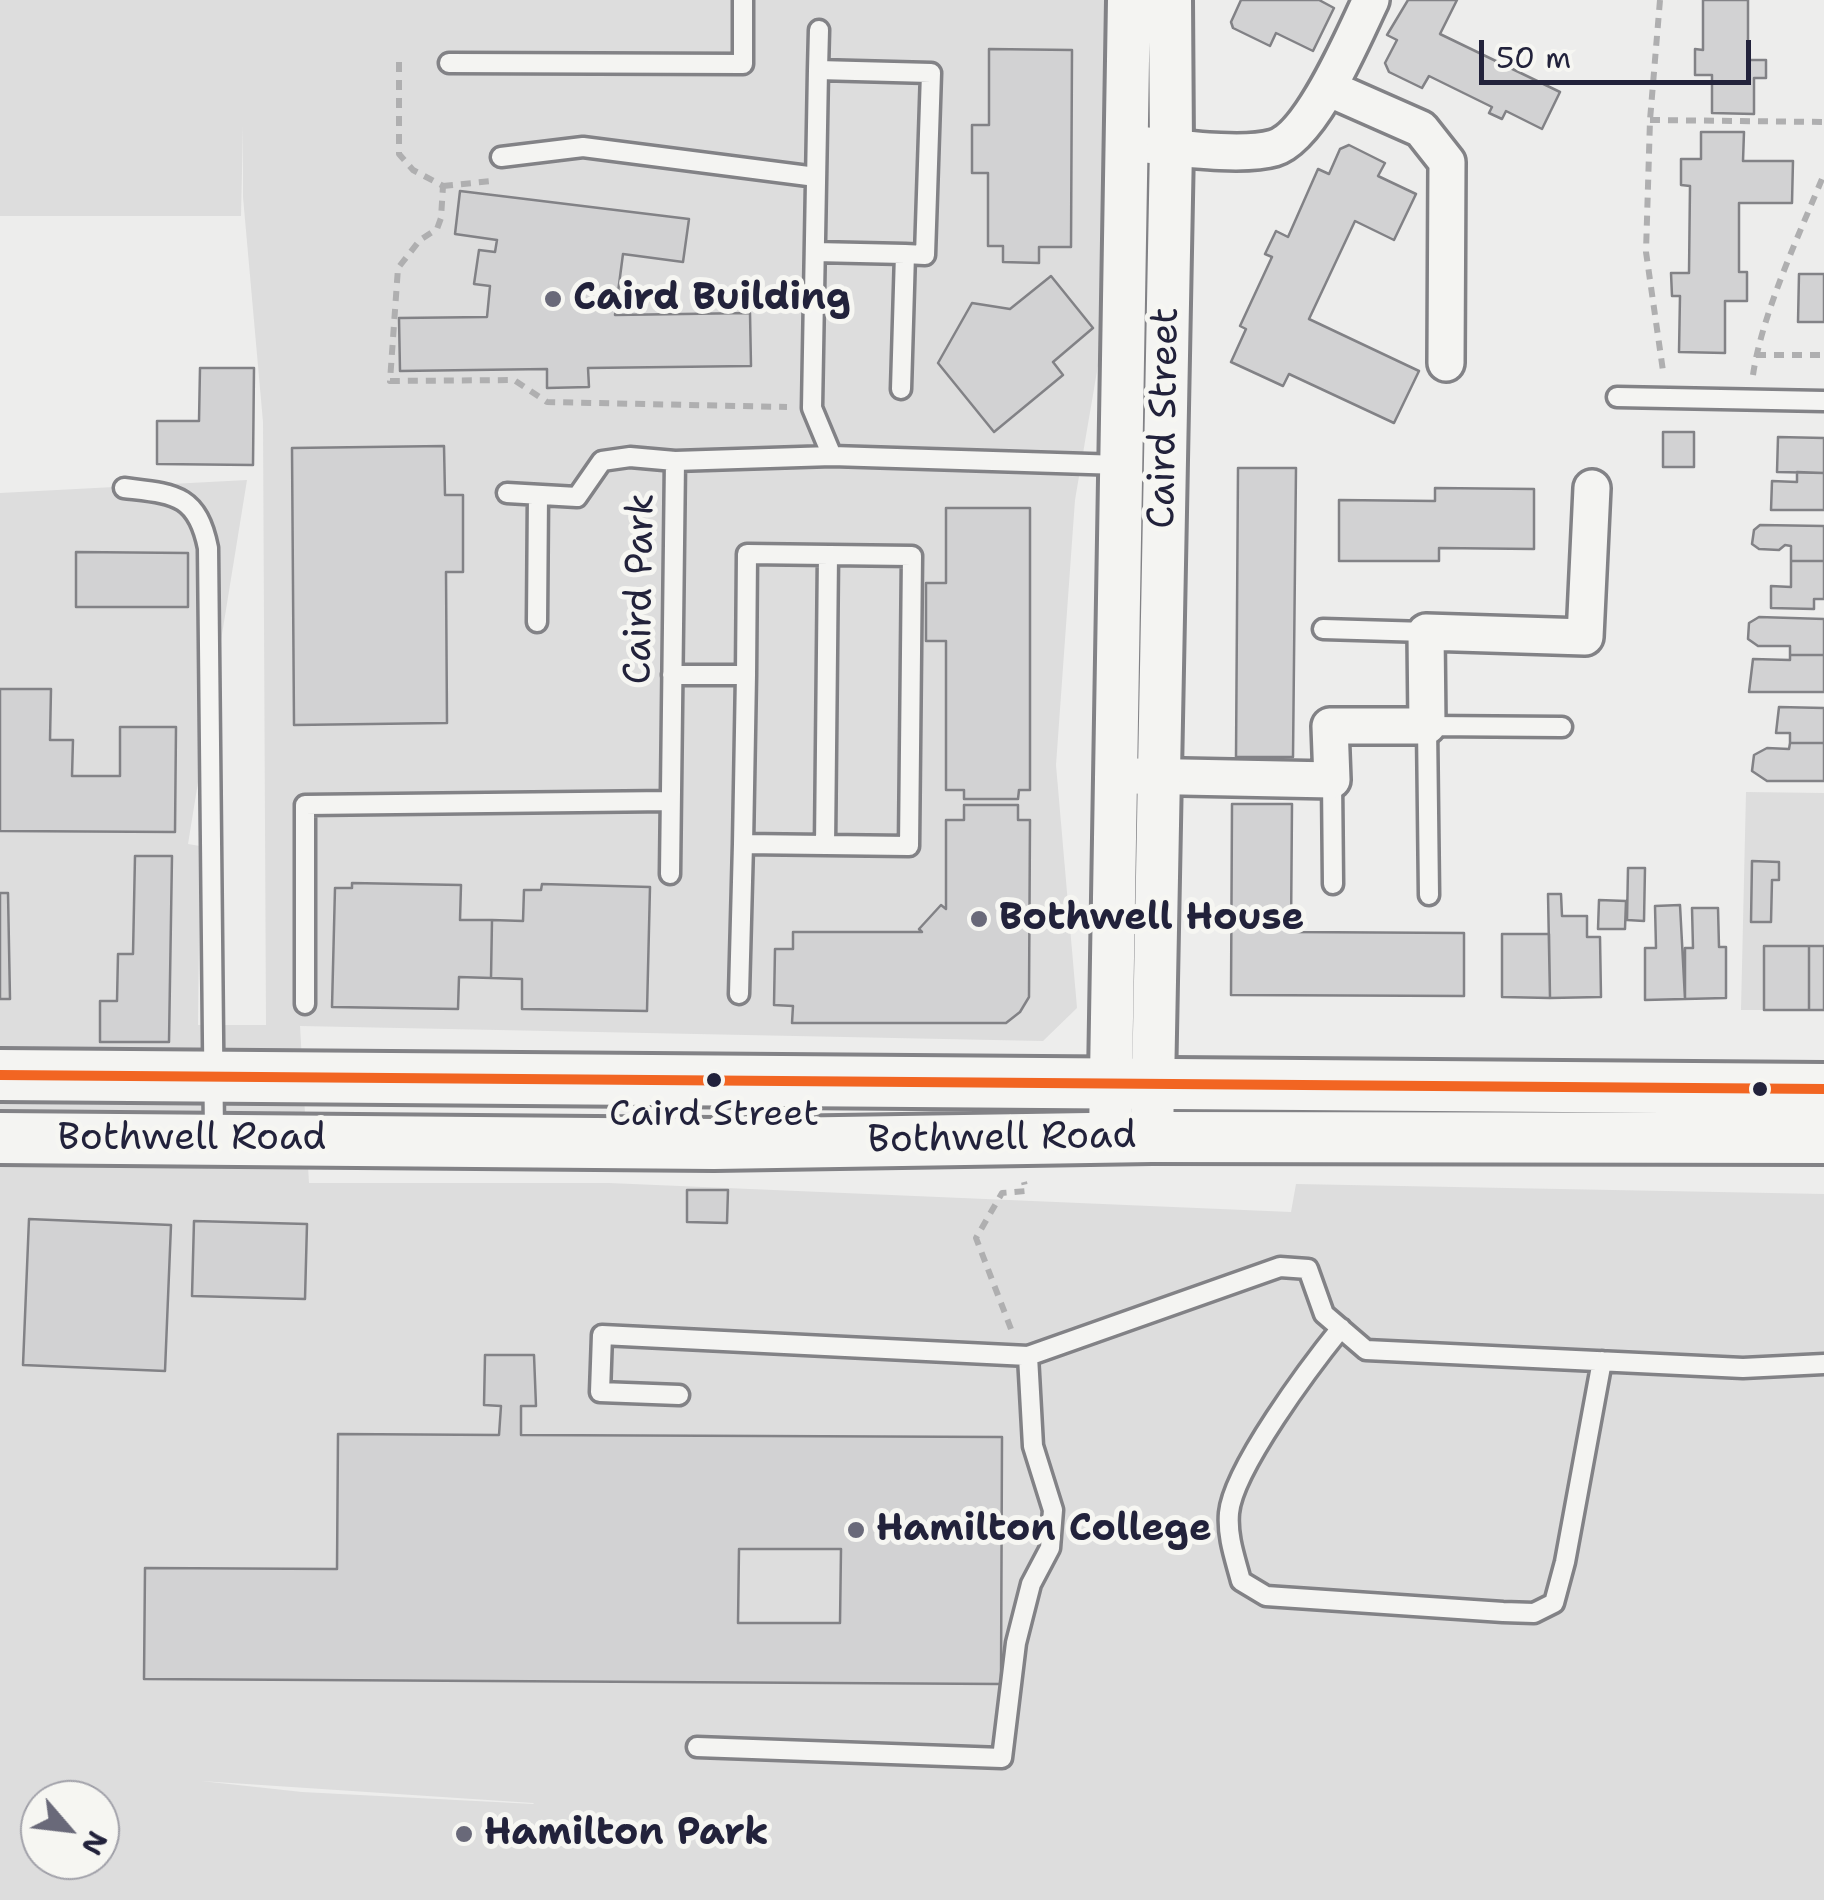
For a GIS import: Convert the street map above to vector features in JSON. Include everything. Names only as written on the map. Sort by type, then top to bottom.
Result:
[{"type":"main road","name":"Bothwell Road","points":[[0,1075],[1824,1090]]},
{"type":"main road","name":"Bothwell Road","points":[[0,1138],[714,1144],[1131,1137],[1824,1138]]},
{"type":"street","name":"Caird Street","points":[[1129,0],[1121,466],[1136,776]]},
{"type":"street","name":"Caird Street","points":[[1131,1137],[1136,776],[1171,147],[1170,0]]},
{"type":"street","points":[[1126,143],[1249,151],[1278,147],[1309,118],[1328,88],[1371,0]]},
{"type":"street","points":[[1328,88],[1421,129],[1447,162],[1446,363]]},
{"type":"street","points":[[1136,776],[1332,780],[1330,726],[1427,726],[1426,632],[1585,637],[1592,488]]},
{"type":"lane","points":[[449,62],[743,64],[743,0]]},
{"type":"lane","points":[[819,30],[812,408],[832,456]]},
{"type":"lane","points":[[815,252],[925,255],[931,74],[818,70]]},
{"type":"lane","points":[[501,157],[583,147],[816,176]]},
{"type":"lane","points":[[901,389],[905,254]]},
{"type":"lane","points":[[1616,397],[1824,401]]},
{"type":"lane","name":"Caird Park","points":[[670,874],[675,461],[832,456],[1121,466]]},
{"type":"lane","points":[[507,494],[577,497],[602,460],[630,457],[675,461]]},
{"type":"lane","points":[[124,488],[166,493],[190,504],[203,522],[208,548],[214,1140]]},
{"type":"lane","points":[[536,622],[538,495]]},
{"type":"lane","points":[[739,994],[747,554],[912,556],[909,846],[744,844]]},
{"type":"lane","points":[[825,845],[828,555]]},
{"type":"lane","points":[[1323,629],[1426,632]]},
{"type":"lane","points":[[672,674],[746,676]]},
{"type":"lane","points":[[1429,895],[1427,726],[1562,727]]},
{"type":"lane","points":[[1332,780],[1334,884]]},
{"type":"lane","points":[[305,1004],[306,804],[670,801]]},
{"type":"lane","points":[[679,1395],[600,1392],[602,1336],[1024,1356],[1280,1267],[1308,1269],[1324,1314],[1366,1350],[1743,1368],[1824,1364]]},
{"type":"lane","points":[[1341,1328],[1312,1363],[1234,1487],[1229,1512],[1233,1553],[1242,1581],[1266,1596],[1534,1613],[1554,1603],[1602,1361]]},
{"type":"lane","points":[[697,1747],[1002,1758],[1016,1642],[1031,1584],[1050,1548],[1053,1510],[1033,1446],[1024,1356]]},
{"type":"path","points":[[1660,0],[1650,120],[1646,252],[1667,397]]},
{"type":"path","points":[[399,62],[399,154],[413,170],[443,186],[496,181],[501,157]]},
{"type":"path","points":[[1650,120],[1824,122]]},
{"type":"path","points":[[1750,400],[1756,356],[1824,174]]},
{"type":"path","points":[[443,186],[442,218],[436,229],[420,240],[398,268],[390,382],[514,380],[547,402],[812,408]]},
{"type":"path","points":[[1756,356],[1824,355]]},
{"type":"path","points":[[1022,1168],[1026,1192],[1002,1194],[976,1238],[1024,1356]]},
{"type":"shaded area","points":[[0,0],[1106,0],[1102,342],[1075,500],[1056,765],[1077,1008],[1043,1041],[300,1026],[309,1183],[609,1183],[1291,1212],[1296,1184],[1824,1194],[1824,1900],[0,1900],[0,493],[247,480],[188,844],[200,846],[198,1025],[266,1025],[263,422],[243,197],[243,126],[241,216],[0,216]],"holes":[[[201,1781],[533,1803],[302,1792]]]},
{"type":"shaded area","points":[[1746,792],[1824,793],[1824,946],[1764,947],[1764,1010],[1741,1010]]},
{"type":"building","points":[[1241,0],[1319,0],[1334,8],[1313,51],[1276,33],[1270,46],[1233,28],[1231,22]]},
{"type":"building","points":[[1408,0],[1457,0],[1440,34],[1560,92],[1542,129],[1506,111],[1502,119],[1489,113],[1492,107],[1429,76],[1422,88],[1389,72],[1385,63],[1397,40],[1387,35]]},
{"type":"building","points":[[1703,0],[1748,0],[1748,60],[1766,60],[1766,78],[1754,78],[1754,114],[1712,113],[1712,75],[1695,75],[1695,49],[1703,50]]},
{"type":"building","points":[[989,49],[1072,50],[1071,247],[1039,247],[1039,263],[1003,262],[1003,246],[988,246],[988,173],[972,173],[972,125],[989,125]]},
{"type":"building","points":[[1701,132],[1744,132],[1743,161],[1793,161],[1792,203],[1739,203],[1739,272],[1747,272],[1747,301],[1725,301],[1725,353],[1679,352],[1680,296],[1672,296],[1671,273],[1689,273],[1690,186],[1681,185],[1681,159],[1701,159]]},
{"type":"building","points":[[1349,145],[1385,163],[1378,176],[1416,194],[1394,240],[1355,221],[1309,319],[1419,371],[1394,423],[1289,374],[1283,386],[1231,362],[1246,329],[1240,326],[1272,257],[1265,254],[1276,231],[1288,237],[1318,169],[1329,174],[1340,149]]},
{"type":"building","name":"Caird Building","points":[[460,191],[689,219],[683,262],[623,254],[615,315],[750,313],[751,366],[588,368],[589,387],[547,388],[547,369],[400,371],[399,318],[487,317],[490,286],[474,284],[479,250],[495,252],[497,240],[455,234]]},
{"type":"building","points":[[1799,274],[1824,274],[1824,322],[1798,322]]},
{"type":"building","points":[[1051,276],[1093,328],[1053,362],[1063,375],[994,432],[938,363],[972,303],[1010,309]]},
{"type":"building","points":[[200,368],[254,368],[253,465],[157,464],[157,421],[199,421]]},
{"type":"building","points":[[1663,432],[1694,432],[1694,467],[1663,467]]},
{"type":"building","points":[[1778,437],[1824,438],[1824,473],[1777,472]]},
{"type":"building","points":[[444,446],[445,495],[463,495],[463,572],[446,572],[447,723],[294,725],[292,448]]},
{"type":"building","points":[[1238,468],[1296,468],[1293,757],[1236,757]]},
{"type":"building","points":[[1797,472],[1824,473],[1824,510],[1771,510],[1772,481],[1797,482]]},
{"type":"building","points":[[1435,488],[1534,489],[1534,549],[1439,548],[1439,561],[1339,561],[1339,500],[1435,501]]},
{"type":"building","points":[[946,508],[1030,508],[1030,790],[1019,790],[1018,799],[964,799],[964,790],[946,790],[946,641],[926,641],[926,583],[946,583]]},
{"type":"building","points":[[1760,525],[1824,526],[1824,561],[1791,561],[1791,546],[1759,549],[1752,544],[1754,530]]},
{"type":"building","points":[[76,552],[188,553],[188,607],[76,607]]},
{"type":"building","points":[[1791,561],[1824,561],[1824,599],[1814,599],[1814,609],[1771,608],[1771,586],[1791,587]]},
{"type":"building","points":[[1759,617],[1824,619],[1824,655],[1790,655],[1790,646],[1758,646],[1748,639],[1749,623]]},
{"type":"building","points":[[1790,655],[1824,655],[1824,692],[1749,692],[1753,659],[1790,660]]},
{"type":"building","points":[[0,689],[51,689],[50,740],[73,740],[72,776],[120,776],[120,727],[176,727],[175,832],[0,831]]},
{"type":"building","points":[[1779,707],[1824,708],[1824,743],[1790,743],[1790,733],[1776,733]]},
{"type":"building","points":[[1790,743],[1824,743],[1824,781],[1767,781],[1752,771],[1754,755],[1767,748],[1789,749]]},
{"type":"building","points":[[1232,804],[1292,804],[1291,932],[1464,933],[1464,996],[1231,995]]},
{"type":"building","name":"Bothwell House","points":[[964,805],[1018,805],[1018,820],[1030,820],[1029,997],[1020,1012],[1006,1023],[792,1023],[793,1006],[774,1005],[775,949],[793,949],[793,932],[922,932],[919,929],[941,905],[946,909],[946,820],[964,820]]},
{"type":"building","points":[[135,856],[172,856],[169,1042],[100,1042],[100,1001],[117,1001],[118,954],[133,954]]},
{"type":"building","points":[[1752,861],[1779,862],[1779,880],[1772,880],[1771,922],[1751,922]]},
{"type":"building","points":[[1628,868],[1645,868],[1644,921],[1627,920]]},
{"type":"building","points":[[352,883],[461,885],[460,920],[492,920],[491,978],[459,977],[458,1009],[332,1007],[335,888],[352,888]]},
{"type":"building","points":[[542,884],[650,887],[647,1011],[522,1009],[522,979],[491,978],[492,920],[523,921],[524,890],[541,890]]},
{"type":"building","points":[[0,893],[8,893],[10,999],[0,999]]},
{"type":"building","points":[[1548,894],[1561,894],[1562,916],[1587,916],[1587,937],[1600,937],[1601,997],[1550,998]]},
{"type":"building","points":[[1599,900],[1626,901],[1625,929],[1598,929]]},
{"type":"building","points":[[1680,905],[1685,999],[1645,1000],[1645,948],[1656,948],[1655,906]]},
{"type":"building","points":[[1692,908],[1718,908],[1719,947],[1726,947],[1726,998],[1685,999],[1685,948],[1693,948]]},
{"type":"building","points":[[1502,934],[1549,934],[1550,998],[1502,997]]},
{"type":"building","points":[[1764,946],[1809,946],[1809,1010],[1764,1010]]},
{"type":"building","points":[[1809,946],[1824,946],[1824,1010],[1809,1010]]},
{"type":"building","points":[[687,1190],[728,1190],[727,1223],[687,1222]]},
{"type":"building","points":[[29,1219],[171,1225],[165,1371],[23,1365]]},
{"type":"building","points":[[194,1221],[307,1224],[305,1299],[192,1296]]},
{"type":"building","points":[[485,1355],[534,1355],[536,1406],[521,1406],[521,1435],[1002,1437],[1001,1684],[144,1679],[145,1568],[337,1569],[338,1434],[499,1435],[501,1406],[484,1405]],"holes":[[[739,1549],[841,1549],[840,1623],[738,1623]]]},
{"type":"transit line","points":[[0,1075],[1824,1089]]},
{"type":"place","name":"Caird Building","points":[[553,299]]},
{"type":"place","name":"Bothwell House","points":[[979,919]]},
{"type":"place","name":"Caird Street","points":[[714,1080]]},
{"type":"place","name":"Hamilton College","points":[[856,1530]]},
{"type":"place","name":"Hamilton Park","points":[[464,1834]]}]
